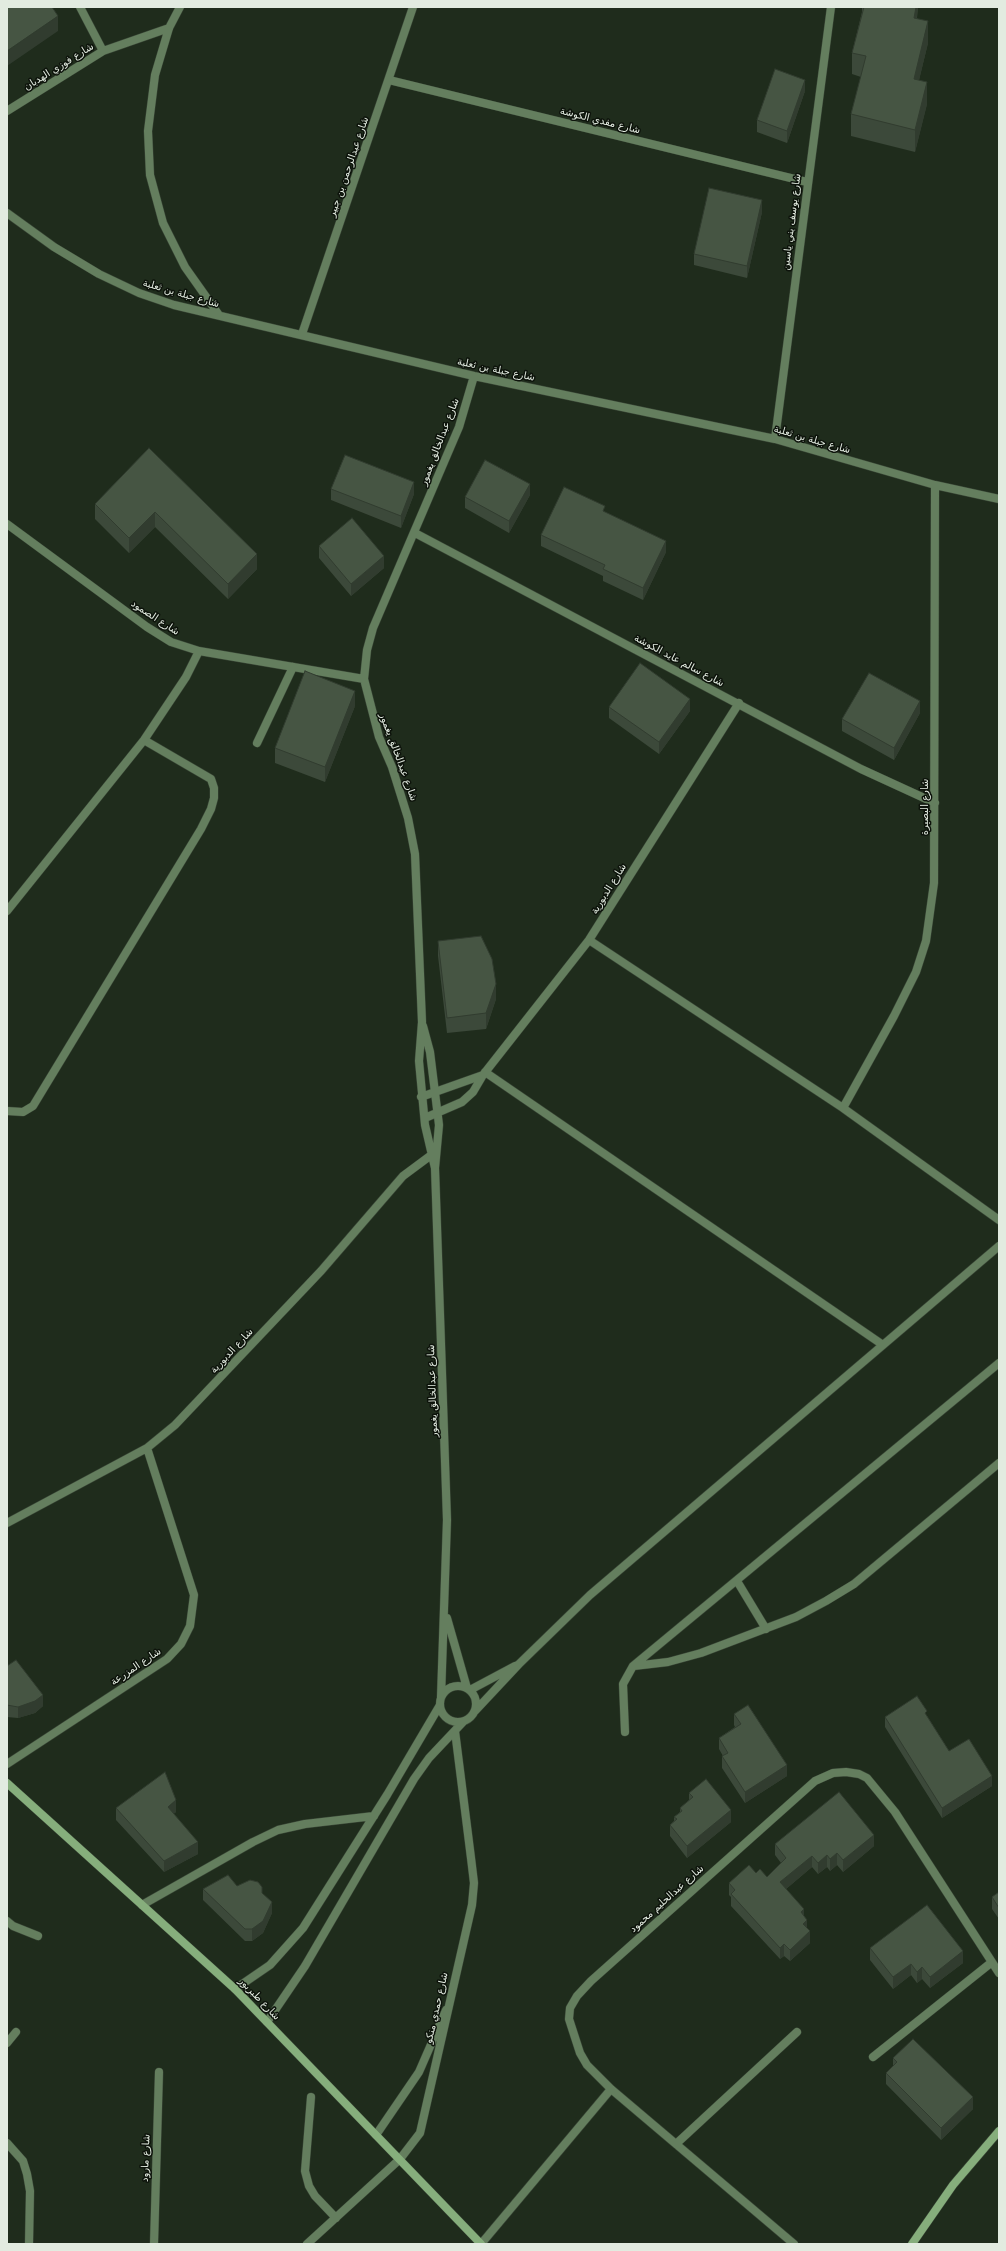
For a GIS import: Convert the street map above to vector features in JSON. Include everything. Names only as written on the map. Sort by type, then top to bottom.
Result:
[{"type":"street","points":[[80,7],[103,51]]},
{"type":"street","points":[[180,7],[169,28],[155,75],[148,131],[150,175],[163,223],[185,267],[219,315]]},
{"type":"street","name":"شارع عبدالرحمن بن جبير","points":[[302,334],[413,7]]},
{"type":"street","name":"شارع يوسف بني ياسين","points":[[775,439],[807,182],[831,7]]},
{"type":"street","name":"شارع فوزي الهدبان","points":[[7,111],[103,51],[169,28]]},
{"type":"street","name":"شارع مفدي الكوشة","points":[[389,80],[807,182]]},
{"type":"street","name":"شارع جبلة بن ثعلبة","points":[[7,213],[54,247],[99,274],[139,294],[219,315],[474,376],[775,439],[935,485],[999,499]]},
{"type":"street","name":"شارع عبدالخالق يغمور","points":[[434,1153],[421,1097],[419,1061],[422,1022],[415,854],[408,818],[392,767],[379,738],[370,708],[364,679],[367,650],[374,628],[459,427],[474,376]]},
{"type":"street","name":"شارع البصيرة","points":[[843,1108],[894,1016],[916,972],[926,941],[934,883],[935,485]]},
{"type":"street","name":"شارع الصمود","points":[[7,524],[147,627],[171,642],[198,651],[364,679]]},
{"type":"street","name":"شارع سالم عايد الكوشة","points":[[415,533],[862,769],[935,803]]},
{"type":"street","points":[[7,911],[144,740],[186,677],[198,651]]},
{"type":"street","points":[[257,743],[293,667]]},
{"type":"street","name":"شارع الدبورية","points":[[425,1118],[438,1114],[462,1102],[478,1086],[484,1074],[589,940],[739,703]]},
{"type":"street","points":[[7,1110],[23,1112],[33,1106],[201,829],[211,809],[214,798],[214,788],[211,779],[144,740]]},
{"type":"street","points":[[589,940],[843,1108],[999,1220]]},
{"type":"street","name":"شارع عبدالخالق يغمور","points":[[422,1022],[430,1052],[438,1114],[434,1153],[448,1520],[440,1701]]},
{"type":"street","points":[[421,1097],[484,1074],[883,1345]]},
{"type":"street","name":"شارع الدبورية","points":[[7,1522],[147,1448],[176,1425],[321,1271],[403,1176],[434,1153]]},
{"type":"street","points":[[267,2022],[304,1966],[414,1778],[429,1758],[455,1730],[463,1722],[468,1720],[475,1710],[519,1664],[596,1590],[999,1246]]},
{"type":"street","points":[[625,1732],[623,1684],[633,1666],[999,1363]]},
{"type":"street","name":"شارع المزرعة","points":[[7,1764],[167,1659],[181,1644],[190,1626],[194,1595],[147,1448]]},
{"type":"street","points":[[633,1666],[668,1662],[701,1653],[766,1629],[796,1616],[854,1584],[999,1463]]},
{"type":"street","points":[[737,1581],[766,1629]]},
{"type":"street","name":"شارع عبدالخالق يغمور","points":[[445,1613],[469,1689]]},
{"type":"street","points":[[235,1989],[270,1965],[292,1943],[374,1816],[444,1692],[455,1686],[469,1689],[519,1664]]},
{"type":"street","points":[[469,1689],[475,1698],[475,1710]]},
{"type":"street","points":[[440,1701],[442,1713],[447,1719],[455,1722],[463,1722]]},
{"type":"street","name":"شارع حمدي منكو","points":[[311,2243],[400,2159],[420,2133],[447,2007],[472,1905],[474,1883],[455,1730]]},
{"type":"street","name":"شارع عبدالحليم محمود","points":[[794,2244],[611,2089],[587,2065],[571,2030],[569,2019],[570,2008],[577,1996],[591,1981],[815,1781],[824,1776],[846,1772],[859,1774],[872,1784],[916,1843],[999,1973]]},
{"type":"street","name":"شارع طبربور","points":[[7,1783],[235,1989],[481,2244]]},
{"type":"street","points":[[142,1905],[253,1842],[278,1830],[306,1824],[374,1816]]},
{"type":"street","points":[[7,1921],[13,1926],[38,1936]]},
{"type":"street","points":[[873,2057],[992,1962]]},
{"type":"street","points":[[376,2135],[419,2072],[447,2007]]},
{"type":"street","points":[[7,2043],[16,2032]]},
{"type":"street","points":[[676,2144],[797,2032]]},
{"type":"street","name":"شارع مارود","points":[[154,2244],[159,2072]]},
{"type":"street","points":[[481,2244],[611,2089]]},
{"type":"street","points":[[311,2097],[305,2171],[309,2186],[315,2196],[336,2218]]},
{"type":"street","points":[[912,2244],[953,2185],[999,2131]]},
{"type":"street","points":[[7,2142],[23,2161],[27,2174],[30,2191],[30,2244]]},
{"type":"building","points":[[7,7],[52,7],[58,16],[7,51]]},
{"type":"building","points":[[864,7],[916,7],[914,18],[928,21],[914,79],[927,82],[915,130],[851,114],[866,56],[852,53]]},
{"type":"building","points":[[775,69],[805,80],[787,131],[757,120]]},
{"type":"building","points":[[709,188],[762,200],[747,266],[694,254]]},
{"type":"building","points":[[149,448],[257,554],[228,584],[155,512],[129,538],[95,504]]},
{"type":"building","points":[[345,455],[414,482],[401,516],[331,489]]},
{"type":"building","points":[[485,460],[530,484],[509,521],[465,497]]},
{"type":"building","points":[[564,487],[605,506],[603,511],[666,541],[643,588],[603,569],[605,565],[541,535]]},
{"type":"building","points":[[352,518],[384,556],[351,584],[319,546]]},
{"type":"building","points":[[640,663],[690,699],[659,742],[609,707]]},
{"type":"building","points":[[305,671],[355,691],[325,767],[275,748]]},
{"type":"building","points":[[869,673],[920,701],[894,748],[842,719]]},
{"type":"building","points":[[481,936],[492,959],[496,984],[486,1013],[447,1018],[438,941]]},
{"type":"building","points":[[16,1660],[43,1695],[35,1701],[18,1707],[7,1705],[7,1666]]},
{"type":"building","points":[[917,1696],[927,1711],[925,1713],[949,1751],[969,1739],[992,1776],[942,1808],[885,1717]]},
{"type":"building","points":[[748,1705],[787,1765],[745,1792],[722,1756],[728,1753],[719,1738],[741,1724],[734,1714]]},
{"type":"building","points":[[165,1772],[176,1800],[168,1807],[198,1842],[164,1861],[116,1808]]},
{"type":"building","points":[[706,1779],[731,1810],[687,1846],[670,1825],[677,1819],[674,1817],[682,1811],[680,1808],[693,1797],[689,1793]]},
{"type":"building","points":[[839,1792],[874,1835],[843,1860],[837,1853],[830,1859],[827,1855],[818,1863],[812,1856],[780,1882],[804,1909],[801,1912],[807,1920],[803,1924],[810,1931],[790,1950],[784,1944],[780,1948],[731,1894],[735,1890],[729,1883],[749,1865],[756,1873],[760,1869],[767,1877],[786,1858],[775,1844]]},
{"type":"building","points":[[228,1875],[237,1886],[250,1880],[258,1882],[262,1887],[262,1893],[272,1902],[263,1921],[252,1929],[245,1929],[203,1889]]},
{"type":"building","points":[[999,1892],[999,1908],[992,1897]]},
{"type":"building","points":[[927,1905],[963,1951],[930,1977],[922,1967],[917,1972],[911,1964],[893,1977],[870,1948]]},
{"type":"building","points":[[913,2039],[973,2097],[941,2128],[886,2073],[897,2062],[893,2058]]}]
